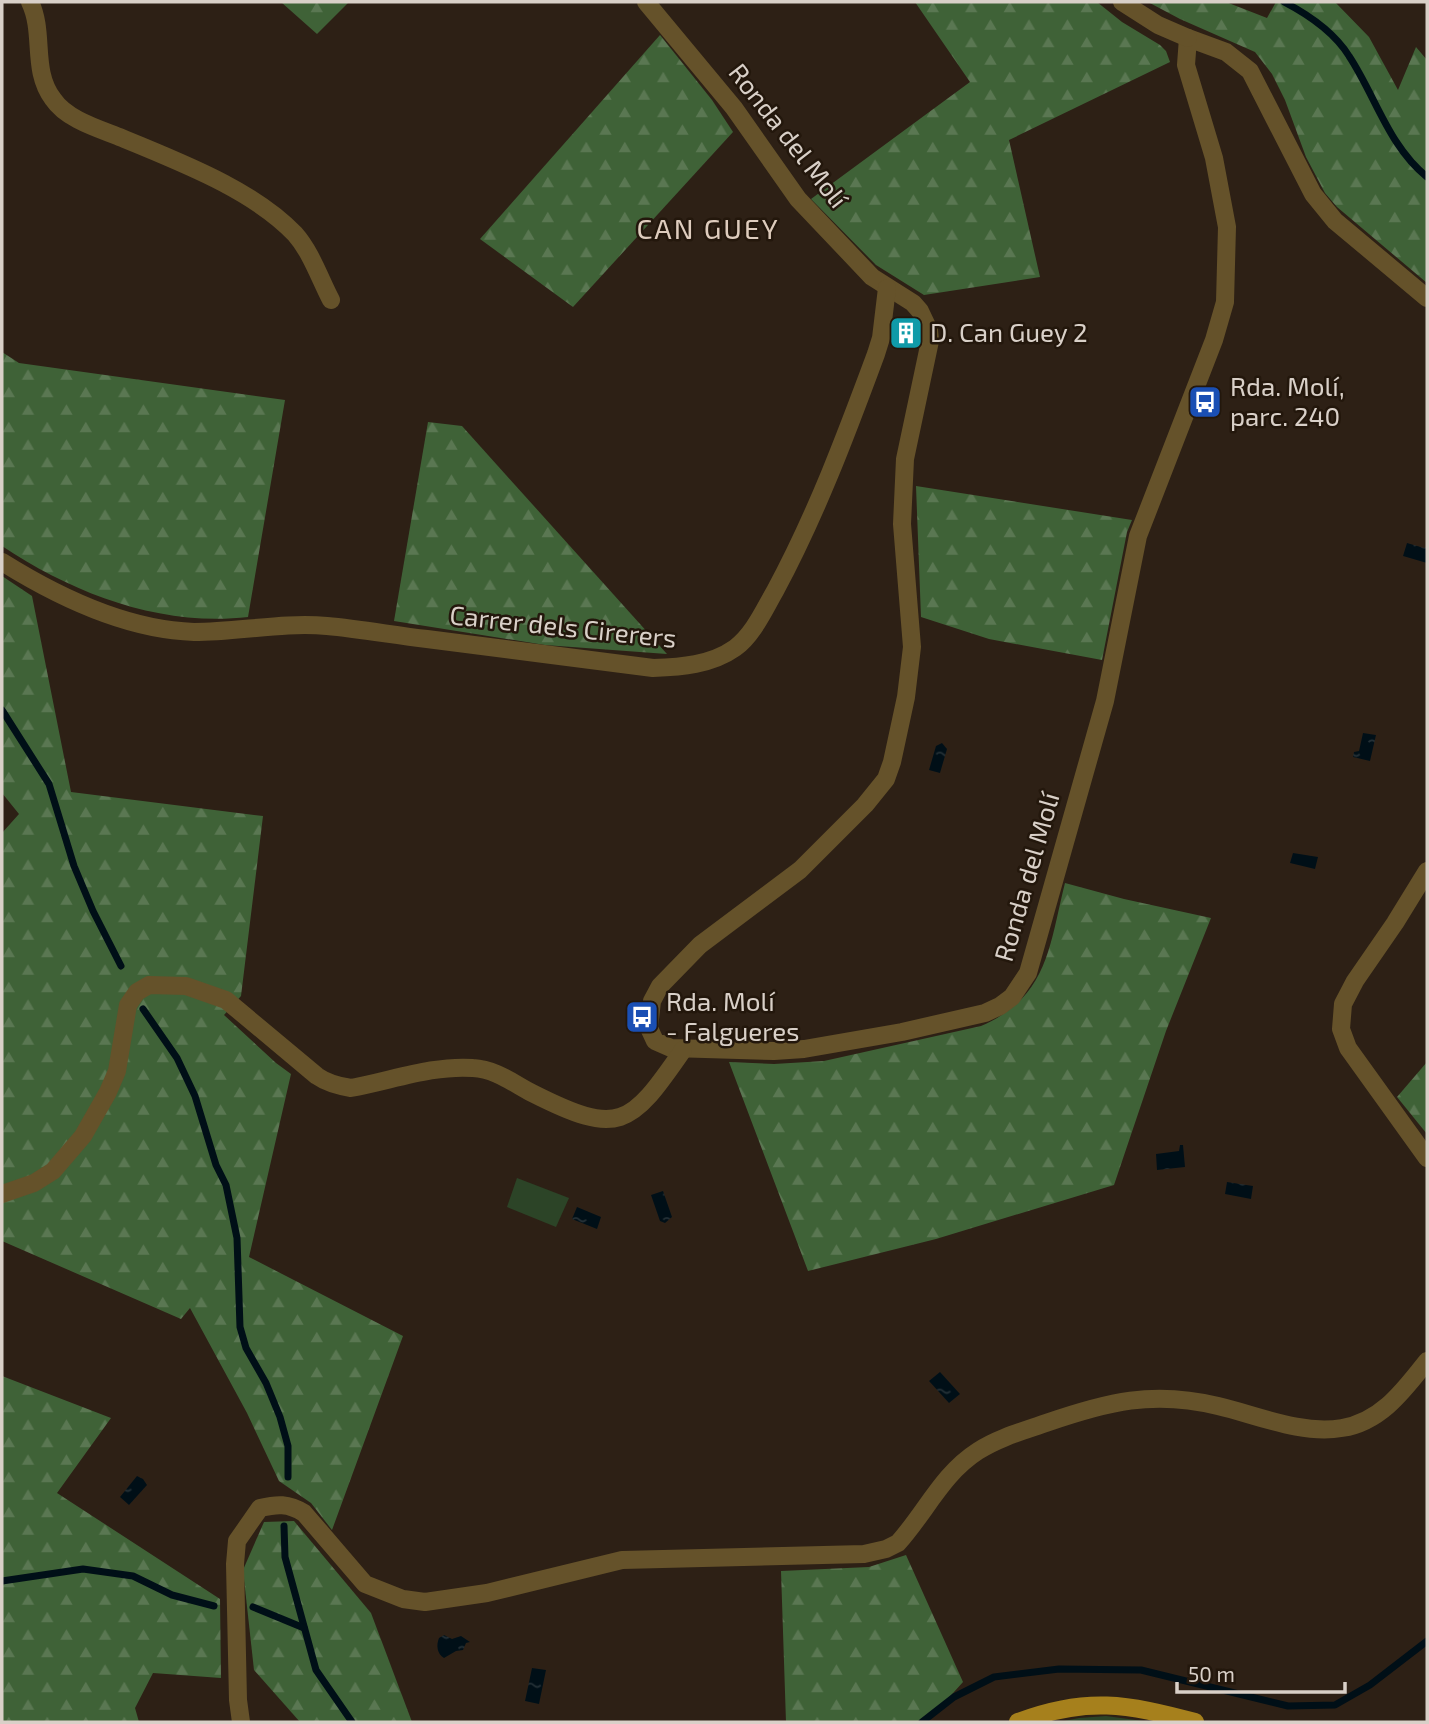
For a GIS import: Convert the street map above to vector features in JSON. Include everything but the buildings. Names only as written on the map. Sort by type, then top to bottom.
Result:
[{"type":"main road","points":[[1018,1722],[1092,1704],[1148,1710],[1195,1722]]},
{"type":"street","points":[[30,2],[36,23],[40,70],[54,102],[80,119],[238,192],[260,207],[296,236],[331,300]]},
{"type":"street","name":"Ronda del Molí","points":[[646,2],[734,108],[798,199],[872,277],[913,303],[920,311],[929,330],[930,341],[905,459],[902,524],[912,647],[906,697],[892,762],[879,789],[837,835],[790,878],[700,945],[660,986],[652,1001],[649,1028],[655,1041],[684,1050],[804,1049],[970,1017],[1000,1006],[1012,997],[1028,973],[1105,701],[1138,536],[1214,341],[1225,302],[1227,226],[1214,158],[1186,65],[1188,38]]},
{"type":"street","points":[[1122,2],[1158,25],[1226,52],[1250,71],[1313,194],[1335,220],[1427,298]]},
{"type":"street","name":"Carrer dels Cirerers","points":[[2,562],[29,579],[82,604],[161,628],[213,631],[324,626],[653,668],[708,661],[736,647],[753,628],[816,509],[876,354],[881,338],[887,288]]},
{"type":"street","points":[[1427,871],[1349,991],[1340,1017],[1348,1048],[1427,1158]]},
{"type":"street","points":[[2,1195],[34,1183],[53,1171],[83,1136],[117,1071],[128,1005],[137,992],[149,985],[186,986],[226,1000],[317,1076],[340,1087],[351,1088],[437,1069],[474,1068],[495,1073],[561,1105],[605,1121],[621,1119],[644,1102],[684,1050]]},
{"type":"street","points":[[241,1722],[237,1686],[236,1541],[260,1508],[284,1504],[292,1506],[304,1513],[365,1584],[403,1599],[425,1602],[464,1598],[622,1560],[864,1554],[898,1543],[952,1472],[979,1450],[1071,1414],[1125,1400],[1150,1398],[1206,1403],[1308,1429],[1343,1428],[1359,1423],[1396,1400],[1427,1361]]},
{"type":"green space","points":[[281,2],[349,2],[317,34]]},
{"type":"green space","points":[[915,2],[1097,2],[1166,51],[1170,62],[1009,140],[1040,277],[924,295],[876,265],[811,199],[970,82]]},
{"type":"green space","points":[[1148,2],[1226,2],[1267,18],[1276,2],[1335,2],[1369,37],[1398,90],[1416,47],[1427,60],[1427,283],[1337,207],[1325,193],[1306,157],[1285,100],[1272,74],[1255,52]]},
{"type":"green space","points":[[660,35],[712,100],[733,132],[573,307],[480,239]]},
{"type":"green space","points":[[2,352],[19,363],[285,400],[248,617],[183,617],[119,603],[59,579],[2,546]]},
{"type":"green space","points":[[428,422],[462,426],[667,654],[545,645],[394,621]]},
{"type":"green space","points":[[916,486],[1132,520],[1127,532],[1102,660],[989,639],[921,617]]},
{"type":"green space","points":[[2,576],[32,596],[71,792],[263,816],[241,996],[224,1015],[291,1074],[249,1257],[403,1336],[332,1530],[311,1503],[279,1481],[247,1413],[190,1308],[181,1319],[2,1241],[2,833],[19,814],[2,793]]},
{"type":"green space","points":[[1065,883],[1211,918],[1166,1031],[1114,1185],[936,1239],[808,1271],[729,1062],[774,1064],[824,1061],[981,1026],[1003,1014],[1033,985],[1049,949]]},
{"type":"green space","points":[[1427,1062],[1427,1134],[1397,1097]]},
{"type":"green space","points":[[517,1178],[569,1198],[556,1227],[507,1207]]},
{"type":"green space","points":[[2,1376],[111,1418],[57,1493],[220,1599],[221,1678],[153,1673],[135,1708],[139,1722],[2,1722]]},
{"type":"green space","points":[[294,1521],[371,1613],[412,1722],[300,1722],[254,1670],[243,1570],[264,1522]]},
{"type":"green space","points":[[906,1555],[963,1682],[944,1703],[917,1722],[786,1722],[781,1571],[869,1567]]},
{"type":"green space","points":[[1106,1716],[1151,1722],[1059,1722],[1079,1718]]},
{"type":"water","points":[[1407,543],[1427,547],[1427,563],[1403,556]]},
{"type":"water","points":[[1363,733],[1376,735],[1370,761],[1353,757],[1354,752],[1359,751]]},
{"type":"water","points":[[942,743],[947,749],[940,773],[929,770],[936,746]]},
{"type":"water","points":[[1293,853],[1318,857],[1315,869],[1290,863]]},
{"type":"water","points":[[1180,1145],[1183,1145],[1185,1167],[1157,1170],[1156,1154],[1179,1151]]},
{"type":"water","points":[[1227,1182],[1253,1186],[1251,1199],[1225,1194]]},
{"type":"water","points":[[663,1191],[672,1217],[665,1223],[660,1221],[651,1195]]},
{"type":"water","points":[[577,1207],[601,1217],[597,1229],[572,1219]]},
{"type":"water","points":[[940,1372],[960,1394],[949,1403],[929,1381]]},
{"type":"water","points":[[137,1476],[147,1485],[129,1505],[120,1497]]},
{"type":"water","points":[[444,1635],[452,1639],[461,1636],[470,1642],[466,1643],[463,1650],[444,1658],[437,1646],[439,1638]]},
{"type":"water","points":[[532,1668],[546,1670],[539,1704],[525,1701]]},
{"type":"waterway","points":[[1284,2],[1320,25],[1343,47],[1392,135],[1427,177]]},
{"type":"waterway","points":[[2,710],[49,784],[74,866],[121,966]]},
{"type":"waterway","points":[[143,1009],[177,1058],[195,1096],[216,1165],[226,1185],[237,1238],[240,1327],[246,1348],[266,1383],[280,1417],[288,1446],[288,1477]]},
{"type":"waterway","points":[[284,1526],[285,1557],[316,1670],[352,1722]]},
{"type":"waterway","points":[[2,1581],[83,1569],[133,1576],[172,1595],[214,1606]]},
{"type":"waterway","points":[[253,1607],[304,1628]]},
{"type":"waterway","points":[[922,1722],[954,1697],[994,1677],[1059,1669],[1141,1670],[1288,1706],[1335,1705],[1370,1685],[1427,1641]]},
{"type":"place","name":"D. Can Guey 2","points":[[906,333]]},
{"type":"place","name":"Rda. Molí, parc. 240","points":[[1205,402]]},
{"type":"place","name":"Rda. Molí - Falgueres","points":[[642,1017]]},
{"type":"district","name":"CAN GUEY","points":[[708,229]]}]
